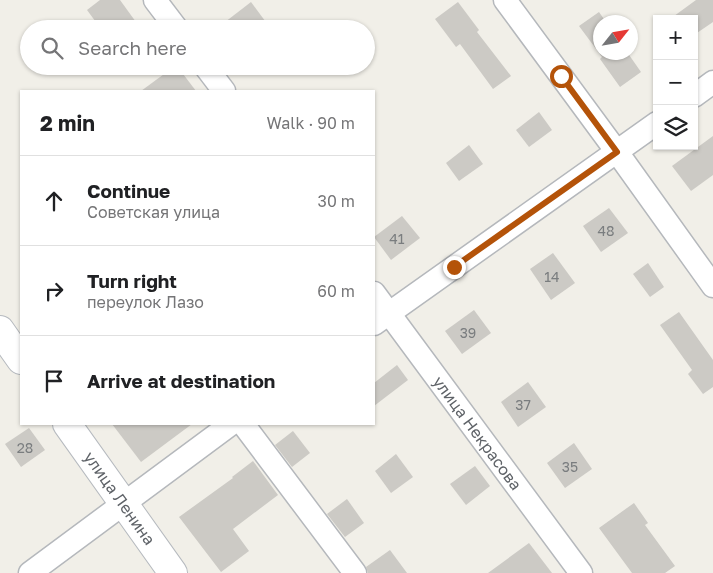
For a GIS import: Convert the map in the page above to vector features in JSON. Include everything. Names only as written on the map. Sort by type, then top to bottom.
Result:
[{"type":"main road","points":[[0,330],[20,359]]},
{"type":"main road","name":"улица Ленина","points":[[67,425],[173,573]]},
{"type":"street","points":[[156,0],[170,20]]},
{"type":"street","points":[[505,0],[713,286]]},
{"type":"street","points":[[212,75],[223,90]]},
{"type":"street","points":[[698,93],[713,82]]},
{"type":"street","points":[[382,319],[653,126]]},
{"type":"street","name":"улица Некрасова","points":[[375,295],[382,319],[581,573]]},
{"type":"street","points":[[30,573],[230,425]]},
{"type":"street","points":[[244,425],[355,573]]},
{"type":"building","points":[[100,0],[120,0],[134,20],[94,20],[87,10]]},
{"type":"building","points":[[696,0],[713,0],[713,22],[698,32],[698,15],[675,15]]},
{"type":"building","points":[[251,2],[264,20],[228,20]]},
{"type":"building","points":[[458,2],[479,30],[477,32],[511,76],[493,89],[460,44],[456,47],[435,19]]},
{"type":"building","points":[[593,16],[593,45],[579,26]]},
{"type":"building","points":[[601,60],[633,60],[641,72],[620,87]]},
{"type":"building","points":[[163,75],[184,75],[195,90],[142,90]]},
{"type":"building","points":[[539,112],[552,130],[529,147],[516,130]]},
{"type":"building","points":[[713,136],[713,175],[691,191],[672,166],[694,150],[698,150],[698,147]]},
{"type":"building","points":[[469,145],[483,164],[459,181],[446,163]]},
{"type":"building","points":[[609,208],[628,233],[601,252],[583,226]]},
{"type":"building","points":[[402,216],[420,238],[391,260],[375,236]]},
{"type":"building","points":[[553,253],[575,283],[551,300],[530,269]]},
{"type":"building","points":[[648,263],[664,287],[650,297],[633,274]]},
{"type":"building","points":[[474,310],[491,333],[462,354],[445,331]]},
{"type":"building","points":[[679,312],[713,360],[713,387],[703,394],[688,374],[692,370],[660,325]]},
{"type":"building","points":[[397,365],[408,380],[375,405],[375,382]]},
{"type":"building","points":[[528,382],[546,407],[518,427],[501,402]]},
{"type":"building","points":[[113,425],[191,425],[141,462]]},
{"type":"building","points":[[29,428],[45,450],[21,467],[5,444]]},
{"type":"building","points":[[293,431],[310,453],[292,467],[275,445]]},
{"type":"building","points":[[574,443],[592,469],[565,488],[547,463]]},
{"type":"building","points":[[396,454],[413,477],[391,493],[375,471]]},
{"type":"building","points":[[253,461],[278,495],[233,529],[249,551],[221,572],[179,517]]},
{"type":"building","points":[[475,466],[490,486],[466,505],[450,484]]},
{"type":"building","points":[[347,499],[364,523],[345,537],[327,514]]},
{"type":"building","points":[[634,503],[648,523],[645,525],[675,566],[665,573],[632,573],[599,528]]},
{"type":"building","points":[[529,543],[552,573],[488,573]]},
{"type":"building","points":[[390,550],[407,573],[368,573],[366,567]]},
{"type":"route","points":[[454,267],[617,152],[561,76]]}]
